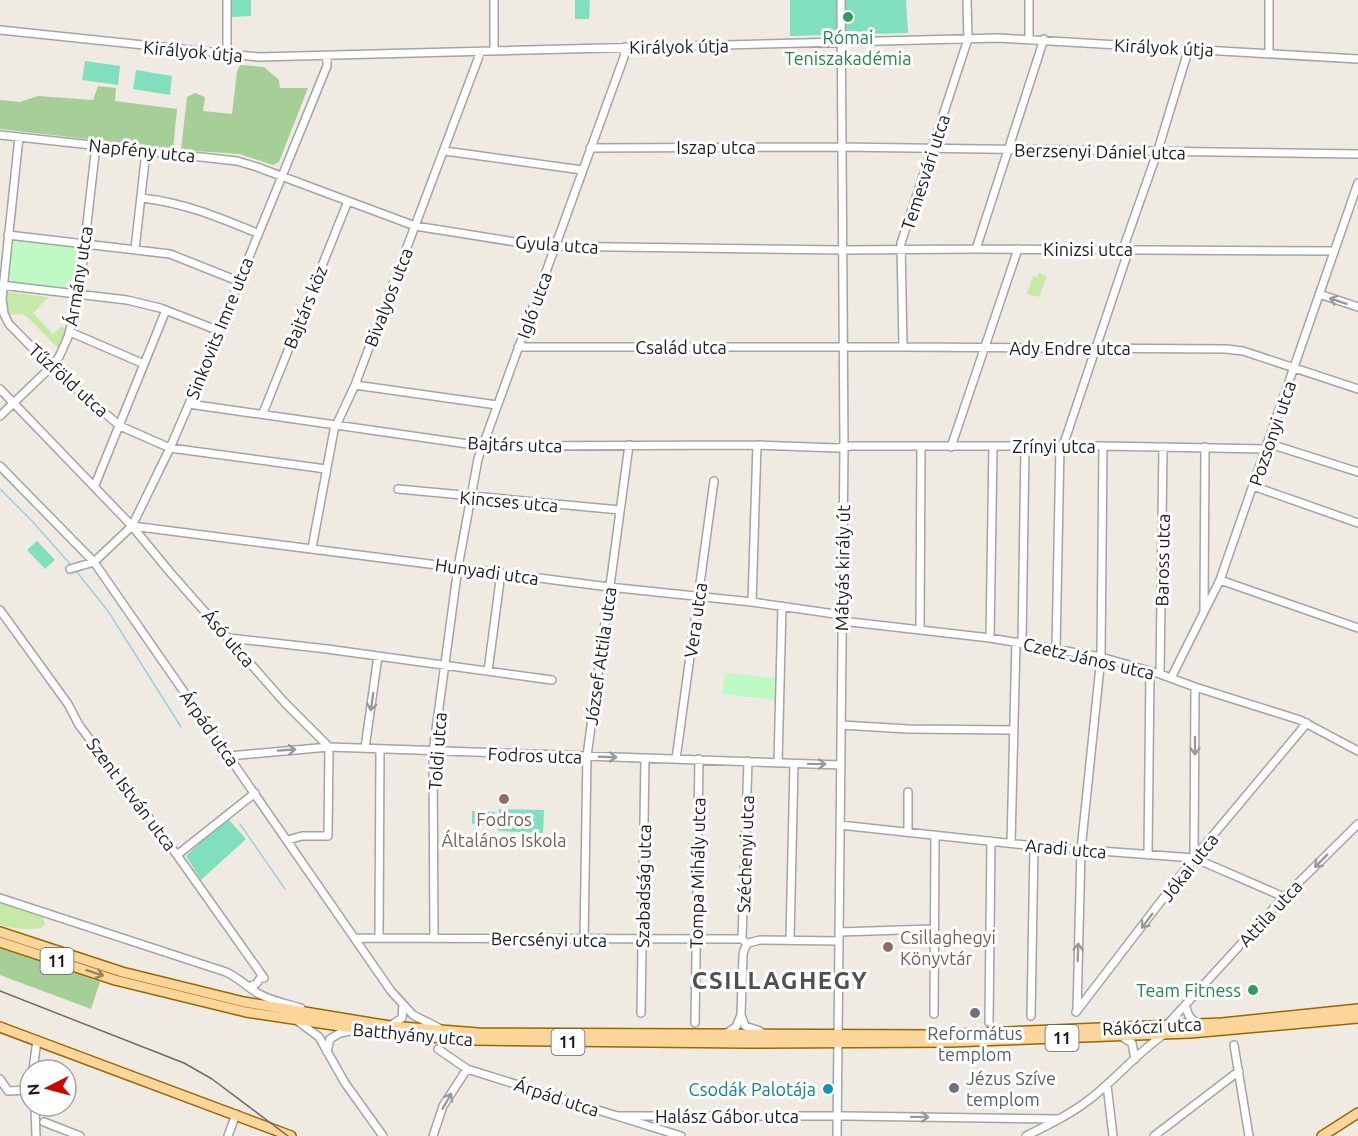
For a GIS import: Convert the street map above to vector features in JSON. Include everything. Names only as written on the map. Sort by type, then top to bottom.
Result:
[{"type":"main road","name":"Batthyány utca","points":[[0,932],[168,985],[244,1002],[390,1026],[508,1034],[772,1034],[838,1039]]},
{"type":"main road","name":"Batthyány utca","points":[[0,942],[125,983],[246,1012],[406,1035],[531,1042],[838,1039]]},
{"type":"main road","name":"Rákóczi utca","points":[[1187,1029],[1197,1024],[1358,1009]]},
{"type":"main road","name":"Rákóczi utca","points":[[838,1039],[1165,1030],[1358,1018]]},
{"type":"main road","points":[[0,1027],[291,1136]]},
{"type":"main road","name":"Rákóczi utca","points":[[838,1039],[950,1042],[1121,1036],[1165,1030]]},
{"type":"main road","points":[[1322,1136],[1358,1113]]},
{"type":"street","points":[[227,0],[227,54]]},
{"type":"street","points":[[494,0],[494,51]]},
{"type":"street","name":"Mátyás király út","points":[[837,1136],[844,448],[841,0]]},
{"type":"street","name":"Temesvári utca","points":[[903,347],[901,243],[968,39],[967,0]]},
{"type":"street","points":[[1029,0],[1029,39]]},
{"type":"street","points":[[1269,0],[1269,52]]},
{"type":"street","name":"Királyok útja","points":[[0,30],[227,54],[279,57],[625,47],[1044,39],[1358,59]]},
{"type":"street","points":[[976,249],[1044,39]]},
{"type":"street","name":"Igló utca","points":[[458,567],[482,446],[556,247],[624,57],[625,47]]},
{"type":"street","points":[[1056,649],[1061,446],[1096,349],[1189,48]]},
{"type":"street","name":"Bivalyos utca","points":[[312,548],[334,430],[355,385],[481,51]]},
{"type":"street","name":"Sinkovits Imre utca","points":[[70,569],[94,562],[132,526],[189,404],[217,330],[327,66],[327,56]]},
{"type":"street","name":"Napfény utca","points":[[0,135],[230,160],[249,164],[281,176]]},
{"type":"street","name":"Tűzföld utca","points":[[19,137],[2,285],[2,304],[6,319],[51,367],[120,426],[170,448],[326,469]]},
{"type":"street","name":"Ármány utca","points":[[0,416],[51,367],[59,357],[70,332],[79,294],[96,146]]},
{"type":"street","name":"Berzsenyi Dániel utca","points":[[841,147],[1358,154]]},
{"type":"street","name":"Iszap utca","points":[[590,148],[841,147]]},
{"type":"street","points":[[445,151],[582,170]]},
{"type":"street","points":[[135,249],[146,152]]},
{"type":"street","name":"Gyula utca","points":[[281,176],[415,226],[542,246],[843,250]]},
{"type":"street","name":"Pozsonyi utca","points":[[1171,678],[1220,580],[1295,368],[1333,251],[1355,203],[1358,183]]},
{"type":"street","points":[[142,198],[170,201],[193,207],[257,234]]},
{"type":"street","name":"Bajtárs köz","points":[[263,413],[348,201]]},
{"type":"street","points":[[8,235],[170,254],[238,281]]},
{"type":"street","points":[[951,447],[1018,249]]},
{"type":"street","name":"Kinizsi utca","points":[[843,250],[1333,251]]},
{"type":"street","points":[[2,285],[127,300],[166,310],[217,330]]},
{"type":"street","points":[[1319,294],[1358,307]]},
{"type":"street","points":[[95,485],[166,310]]},
{"type":"street","points":[[70,332],[144,364]]},
{"type":"street","name":"Család utca","points":[[518,347],[843,347]]},
{"type":"street","name":"Ady Endre utca","points":[[843,347],[1236,350],[1358,389]]},
{"type":"street","points":[[355,385],[497,405]]},
{"type":"street","name":"Ásó utca","points":[[0,389],[95,485],[285,703],[329,747]]},
{"type":"street","name":"Bajtárs utca","points":[[189,404],[482,446],[757,445],[844,448]]},
{"type":"street","points":[[752,602],[757,445]]},
{"type":"street","name":"József Attila utca","points":[[584,940],[587,756],[629,446]]},
{"type":"street","name":"Zrínyi utca","points":[[844,448],[851,446],[1266,446],[1358,472]]},
{"type":"street","points":[[990,638],[993,446]]},
{"type":"street","points":[[1011,843],[1025,446]]},
{"type":"street","points":[[1081,850],[1101,657],[1103,446]]},
{"type":"street","points":[[920,629],[921,447]]},
{"type":"street","name":"Baross utca","points":[[1160,674],[1163,447]]},
{"type":"street","points":[[1204,613],[1205,447]]},
{"type":"street","name":"Árpád utca","points":[[0,466],[94,562],[403,1005],[413,1015],[447,1031]]},
{"type":"street","name":"Vera utca","points":[[676,759],[714,481]]},
{"type":"street","points":[[1253,486],[1358,523]]},
{"type":"street","name":"Kincses utca","points":[[398,489],[471,498],[620,510]]},
{"type":"street","name":"Hunyadi utca","points":[[132,526],[609,587],[752,602],[842,618]]},
{"type":"street","name":"Toldi utca","points":[[434,938],[433,752],[458,567]]},
{"type":"street","points":[[488,671],[501,573]]},
{"type":"street","points":[[1220,580],[1358,628]]},
{"type":"street","points":[[778,763],[782,606]]},
{"type":"street","name":"Szent István utca","points":[[0,610],[68,704],[79,725],[177,855],[262,977],[256,984],[249,987]]},
{"type":"street","name":"Czetz János utca","points":[[842,618],[1019,642],[1101,657],[1160,674],[1307,723],[1358,751]]},
{"type":"street","points":[[229,638],[552,680]]},
{"type":"street","points":[[365,748],[378,656]]},
{"type":"street","points":[[1149,855],[1150,671]]},
{"type":"street","points":[[1194,858],[1195,687]]},
{"type":"street","name":"Jókai utca","points":[[1081,850],[1075,1012],[1194,858],[1307,723]]},
{"type":"street","points":[[841,725],[1014,730]]},
{"type":"street","points":[[288,840],[302,836],[328,836],[329,747]]},
{"type":"street","name":"Fodros utca","points":[[229,756],[329,747],[841,765]]},
{"type":"street","points":[[379,938],[380,749]]},
{"type":"street","name":"Szabadság utca","points":[[641,1013],[645,758]]},
{"type":"street","name":"Tompa Mihály utca","points":[[695,1023],[699,759]]},
{"type":"street","name":"Széchenyi utca","points":[[741,1015],[743,955],[747,941],[748,762]]},
{"type":"street","points":[[790,939],[794,764]]},
{"type":"street","points":[[908,792],[908,832]]},
{"type":"street","points":[[177,855],[255,793]]},
{"type":"street","name":"Attila utca","points":[[1026,1136],[1044,1123],[1058,1119],[1080,1106],[1107,1085],[1165,1030],[1284,897],[1358,824]]},
{"type":"street","name":"Aradi utca","points":[[840,825],[1034,846],[1194,858],[1284,897]]},
{"type":"street","points":[[934,1014],[935,835]]},
{"type":"street","points":[[989,1022],[991,841]]},
{"type":"street","points":[[1031,1016],[1034,846]]},
{"type":"street","name":"Batthyány utca","points":[[0,898],[226,972],[242,980],[267,998],[320,1015]]},
{"type":"street","points":[[839,932],[933,929]]},
{"type":"street","name":"Bercsényi utca","points":[[355,938],[839,941]]},
{"type":"street","points":[[390,1026],[402,1018],[403,1005]]},
{"type":"street","points":[[1185,1005],[1189,1016],[1197,1024]]},
{"type":"street","points":[[1185,1005],[1183,1014],[1187,1029]]},
{"type":"street","points":[[741,1015],[745,1026],[749,1029],[772,1034]]},
{"type":"street","points":[[718,1035],[736,1027],[741,1015]]},
{"type":"street","points":[[296,1021],[319,1037],[345,1083],[383,1136]]},
{"type":"street","points":[[327,1052],[330,1039],[340,1033],[356,1029]]},
{"type":"street","points":[[1121,1036],[1132,1043],[1134,1059]]},
{"type":"street","points":[[35,1058],[37,1040]]},
{"type":"street","points":[[1234,1045],[1249,1136]]},
{"type":"street","name":"Árpád utca","points":[[438,1048],[467,1070],[681,1136]]},
{"type":"street","points":[[434,1136],[443,1106],[467,1070]]},
{"type":"street","points":[[1154,1136],[1239,1071]]},
{"type":"street","points":[[0,1079],[8,1091],[18,1091]]},
{"type":"street","points":[[1107,1085],[1113,1136]]},
{"type":"street","points":[[228,1136],[236,1114]]},
{"type":"street","name":"Halász Gábor utca","points":[[618,1116],[861,1116],[1044,1123]]},
{"type":"street","points":[[649,1126],[651,1116]]},
{"type":"street","points":[[35,1118],[36,1136]]},
{"type":"street","points":[[44,1122],[80,1136]]},
{"type":"street","points":[[1044,1123],[1044,1136]]},
{"type":"green space","points":[[231,0],[251,0],[251,16],[231,17]]},
{"type":"green space","points":[[575,0],[590,0],[589,19],[575,19]]},
{"type":"green space","name":"Római Teniszakadémia","points":[[790,0],[906,0],[908,33],[790,36]]},
{"type":"green space","points":[[85,61],[120,66],[118,85],[82,80]]},
{"type":"green space","points":[[240,65],[264,67],[279,80],[280,88],[308,88],[279,162],[273,165],[239,154],[181,150],[187,97],[195,93],[205,97],[203,111],[232,114],[237,71]]},
{"type":"green space","points":[[136,70],[172,76],[170,95],[133,89]]},
{"type":"green space","points":[[98,86],[116,88],[115,101],[177,109],[173,149],[0,129],[0,100],[20,102],[38,96],[93,100]]},
{"type":"green space","points":[[11,238],[81,246],[77,289],[6,281]]},
{"type":"green space","points":[[1039,273],[1047,276],[1039,297],[1027,294],[1033,276],[1037,277]]},
{"type":"green space","points":[[5,292],[49,297],[33,313],[53,334],[62,326],[66,330],[58,348],[26,316],[8,315]]},
{"type":"green space","points":[[37,541],[55,560],[45,569],[27,550]]},
{"type":"green space","points":[[725,673],[776,678],[775,700],[722,694]]},
{"type":"green space","points":[[499,809],[544,810],[543,833],[498,831]]},
{"type":"green space","points":[[472,811],[495,812],[495,825],[472,824]]},
{"type":"green space","points":[[228,819],[246,839],[201,880],[186,856]]},
{"type":"green space","points":[[0,901],[40,914],[45,924],[41,928],[30,929],[0,925]]},
{"type":"green space","points":[[0,946],[100,982],[91,1009],[0,975]]},
{"type":"waterway","points":[[0,489],[71,565]]},
{"type":"waterway","points":[[76,571],[108,611],[181,727]]},
{"type":"waterway","points":[[240,824],[285,889]]},
{"type":"tram line","points":[[0,991],[184,1063],[212,1079],[288,1136]]},
{"type":"place","name":"Római Teniszakadémia","points":[[848,17]]},
{"type":"place","name":"Fodros Általános Iskola","points":[[504,799]]},
{"type":"place","name":"Csillaghegyi Könyvtár","points":[[888,947]]},
{"type":"place","name":"Team Fitness","points":[[1253,990]]},
{"type":"place","name":"Református templom","points":[[975,1013]]},
{"type":"place","name":"Jézus Szíve templom","points":[[954,1088]]},
{"type":"place","name":"Csodák Palotája","points":[[828,1089]]},
{"type":"district","name":"CSILLAGHEGY","points":[[780,980]]}]
